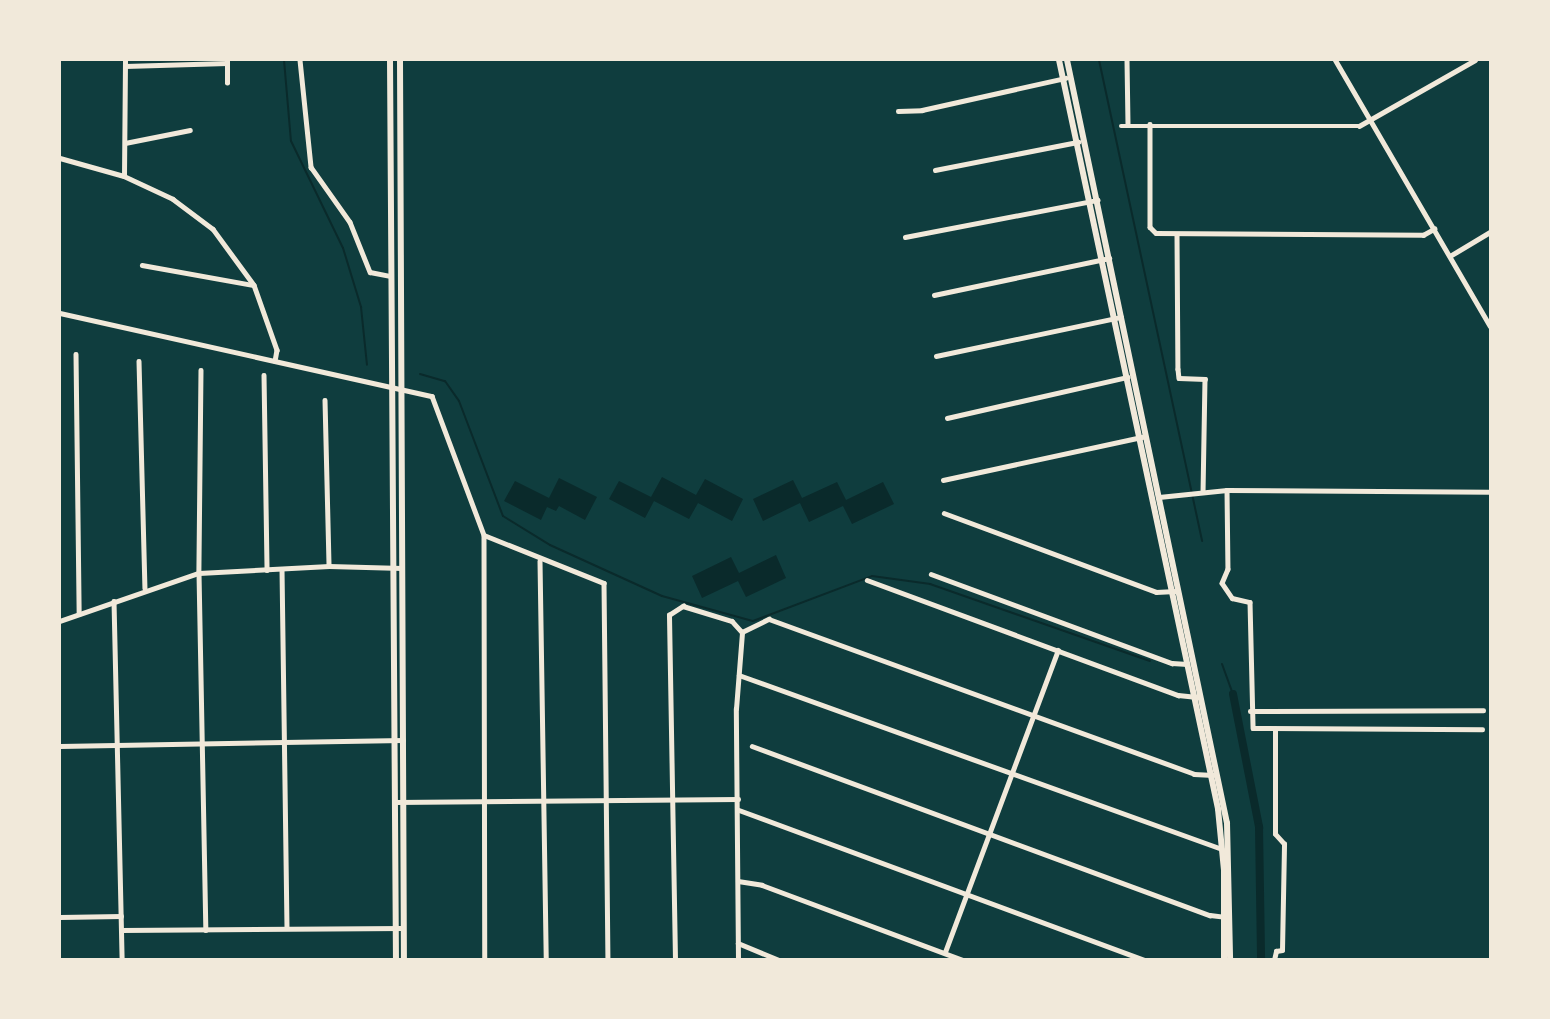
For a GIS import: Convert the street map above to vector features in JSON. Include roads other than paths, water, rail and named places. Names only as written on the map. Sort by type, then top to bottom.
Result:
[{"type":"main road","points":[[390,60],[394,740],[399,928],[404,960]]},
{"type":"main road","points":[[396,960],[403,802],[400,60]]},
{"type":"main road","points":[[1059,60],[1080,141],[1214,774],[1227,849],[1230,960]]},
{"type":"main road","points":[[1067,60],[1080,141]]},
{"type":"main road","points":[[1143,437],[1159,498],[1187,664],[1198,697]]},
{"type":"main road","points":[[1224,960],[1228,917]]},
{"type":"street","points":[[124,176],[125,60]]},
{"type":"street","points":[[300,60],[311,167],[350,222],[370,272],[391,276]]},
{"type":"street","points":[[1127,60],[1128,124]]},
{"type":"street","points":[[1335,60],[1490,326]]},
{"type":"street","points":[[1121,126],[1359,126],[1475,60]]},
{"type":"street","points":[[125,66],[227,61],[227,83]]},
{"type":"street","points":[[898,111],[922,110],[1071,77]]},
{"type":"street","points":[[1150,124],[1150,227],[1156,233],[1423,235],[1434,229]]},
{"type":"street","points":[[125,143],[190,130]]},
{"type":"street","points":[[935,170],[1080,141]]},
{"type":"street","points":[[60,158],[124,176],[202,219],[254,285],[277,350],[275,361]]},
{"type":"street","points":[[905,237],[1093,201]]},
{"type":"street","points":[[1450,256],[1490,232]]},
{"type":"street","points":[[1177,234],[1176,378],[1205,379],[1203,491]]},
{"type":"street","points":[[934,295],[1105,259]]},
{"type":"street","points":[[142,265],[254,285]]},
{"type":"street","points":[[60,313],[401,387],[437,401],[484,536],[485,960]]},
{"type":"street","points":[[936,356],[1117,317]]},
{"type":"street","points":[[76,354],[79,614]]},
{"type":"street","points":[[139,361],[145,588]]},
{"type":"street","points":[[201,370],[199,573],[206,930]]},
{"type":"street","points":[[264,375],[267,570]]},
{"type":"street","points":[[947,418],[1130,376]]},
{"type":"street","points":[[325,400],[329,566]]},
{"type":"street","points":[[943,480],[1143,437]]},
{"type":"street","points":[[1227,490],[1228,569],[1222,583],[1232,598],[1250,602],[1250,711],[1253,728],[1482,729]]},
{"type":"street","points":[[1159,498],[1196,491],[1227,490],[1490,492]]},
{"type":"street","points":[[944,513],[1156,592],[1175,591]]},
{"type":"street","points":[[484,536],[540,561],[604,583],[603,801],[608,960]]},
{"type":"street","points":[[540,561],[546,960]]},
{"type":"street","points":[[60,621],[145,588],[199,573],[329,566],[402,568]]},
{"type":"street","points":[[282,569],[287,928]]},
{"type":"street","points":[[931,573],[1172,663],[1187,664]]},
{"type":"street","points":[[867,580],[1058,650],[1198,697]]},
{"type":"street","points":[[114,601],[122,960]]},
{"type":"street","points":[[675,960],[676,800],[670,615],[683,606],[732,621],[742,632],[739,675],[738,960]]},
{"type":"street","points":[[742,632],[769,619],[1034,713],[1194,774],[1214,774]]},
{"type":"street","points":[[945,952],[1058,650]]},
{"type":"street","points":[[739,675],[1227,849]]},
{"type":"street","points":[[1250,711],[1483,710]]},
{"type":"street","points":[[1274,960],[1276,951],[1282,950],[1284,844],[1275,834],[1275,729]]},
{"type":"street","points":[[60,746],[403,740]]},
{"type":"street","points":[[752,746],[988,835],[1228,917]]},
{"type":"street","points":[[395,802],[738,799]]},
{"type":"street","points":[[739,810],[1145,960]]},
{"type":"street","points":[[738,881],[762,885],[963,960]]},
{"type":"street","points":[[60,916],[121,916]]},
{"type":"street","points":[[121,930],[399,928]]},
{"type":"street","points":[[738,943],[779,960]]},
{"type":"water","points":[[662,477],[696,495],[705,479],[743,499],[732,521],[698,503],[689,519],[654,501],[645,518],[609,499],[619,481],[651,497]]},
{"type":"water","points":[[559,478],[597,497],[585,520],[559,506],[556,511],[547,507],[541,520],[504,501],[515,481],[549,498]]},
{"type":"water","points":[[793,480],[802,498],[837,482],[846,500],[883,482],[894,504],[852,524],[843,506],[809,522],[800,503],[763,521],[753,499]]},
{"type":"water","points":[[776,555],[786,578],[746,597],[738,581],[702,598],[692,576],[731,557],[739,573]]},
{"type":"waterway","points":[[284,60],[291,141],[343,248],[361,307],[367,365]]},
{"type":"waterway","points":[[1099,60],[1202,541]]},
{"type":"waterway","points":[[420,374],[445,381],[459,401],[503,516],[550,545],[662,596],[753,621],[872,576],[930,584],[1150,661]]},
{"type":"waterway","points":[[1222,664],[1233,694]]},
{"type":"waterway","points":[[1233,694],[1259,827],[1261,960]]}]
